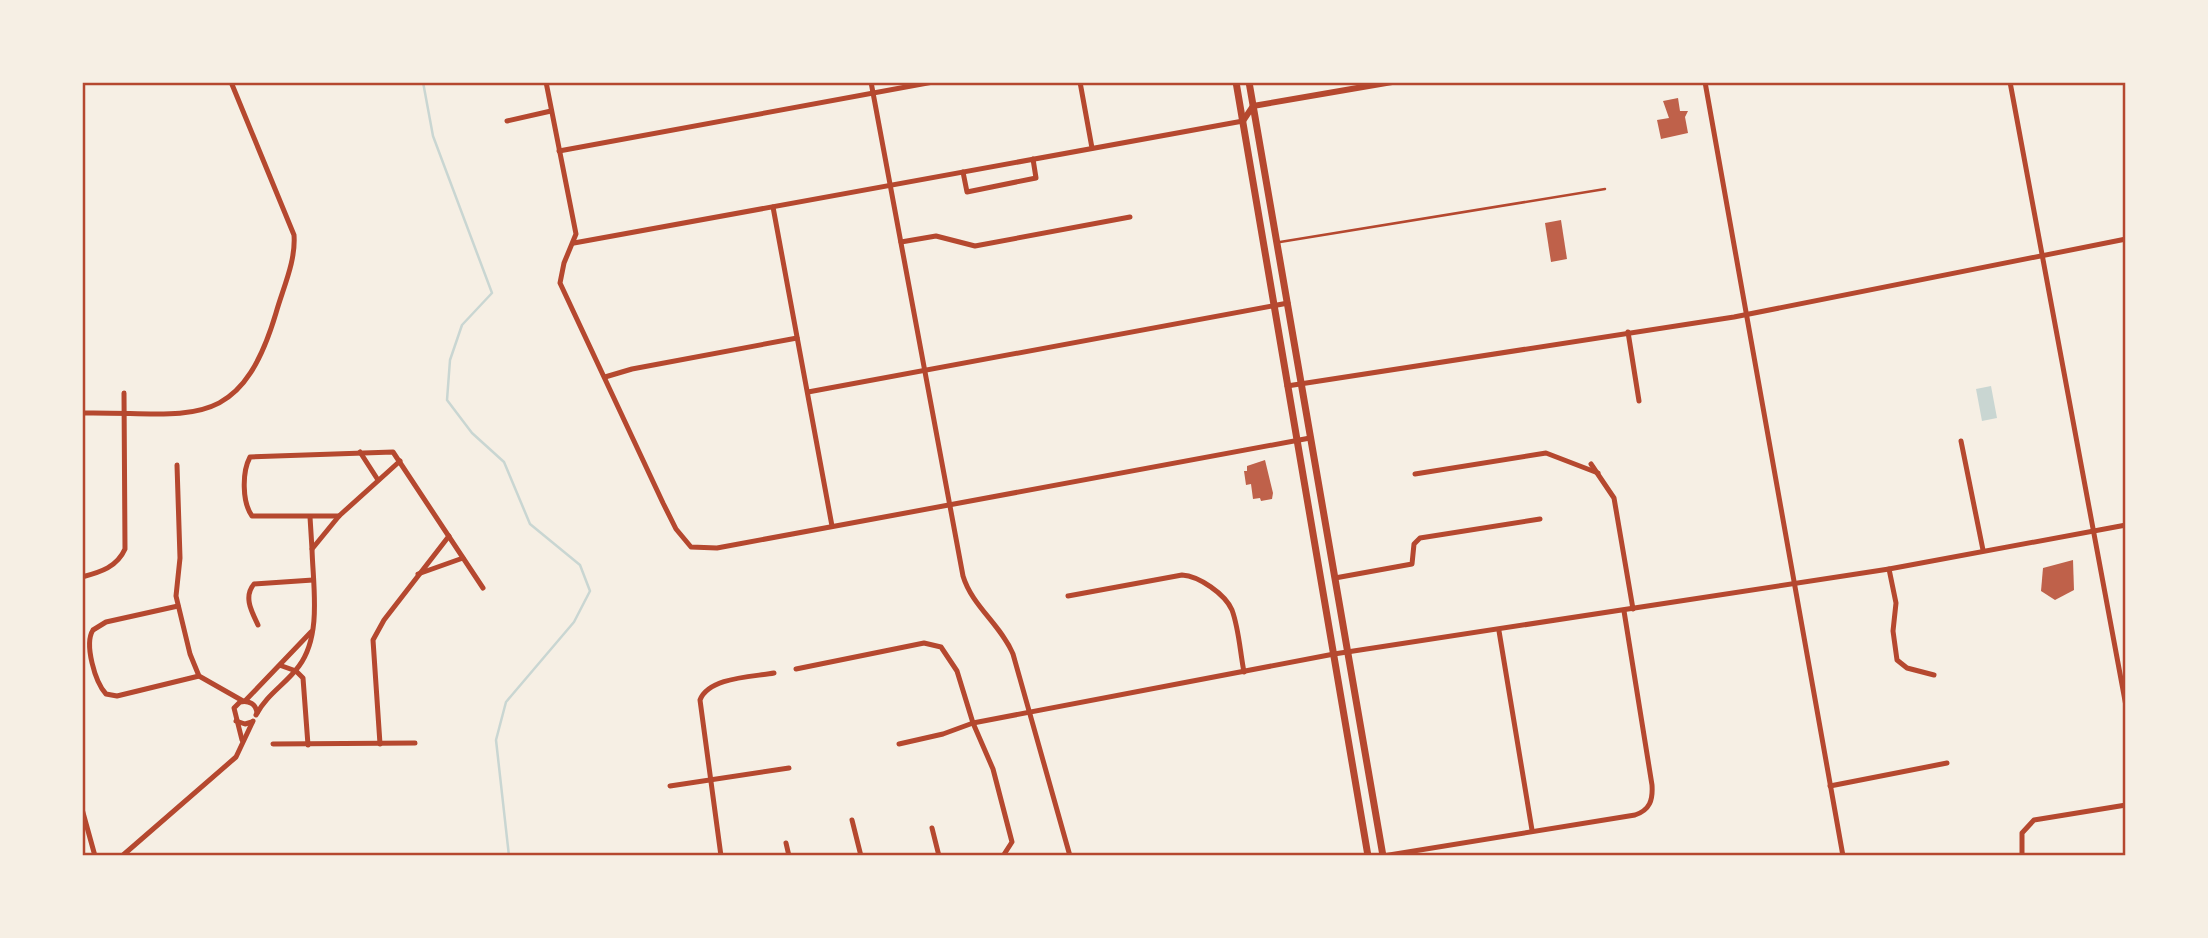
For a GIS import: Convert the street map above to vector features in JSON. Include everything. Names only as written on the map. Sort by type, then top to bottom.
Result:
[{"type":"main road","points":[[1236,82],[1368,856]]},
{"type":"main road","points":[[1249,82],[1383,856]]},
{"type":"street","points":[[82,412],[185,414],[216,407],[252,372],[264,352],[294,253],[294,234],[231,82]]},
{"type":"street","points":[[546,82],[575,225],[574,243],[564,263],[560,283],[676,529],[691,547],[717,548],[1310,438]]},
{"type":"street","points":[[871,82],[966,585],[1011,649],[1070,856]]},
{"type":"street","points":[[559,150],[933,82]]},
{"type":"street","points":[[1080,82],[1092,148]]},
{"type":"street","points":[[574,243],[1243,121],[1253,106],[1392,82]]},
{"type":"street","points":[[1705,82],[1792,584],[1843,856]]},
{"type":"street","points":[[2010,82],[2126,706]]},
{"type":"street","points":[[506,121],[551,111]]},
{"type":"street","points":[[963,172],[967,192],[1036,178],[1033,159]]},
{"type":"street","points":[[773,207],[832,526]]},
{"type":"street","points":[[901,242],[936,236],[975,246],[1130,217]]},
{"type":"street","points":[[1287,386],[1746,313],[2126,239]]},
{"type":"street","points":[[808,392],[1288,303]]},
{"type":"street","points":[[1628,332],[1639,401]]},
{"type":"street","points":[[606,377],[632,369],[797,338]]},
{"type":"street","points":[[82,577],[107,569],[117,562],[125,548],[124,394]]},
{"type":"street","points":[[1961,440],[1983,550]]},
{"type":"street","points":[[360,452],[378,480]]},
{"type":"street","points":[[339,516],[252,516],[247,509],[245,488],[246,465],[250,457],[391,452],[400,461],[483,587]]},
{"type":"street","points":[[1415,474],[1546,453],[1598,473]]},
{"type":"street","points":[[312,549],[339,516],[400,461]]},
{"type":"street","points":[[1591,464],[1614,498],[1633,609]]},
{"type":"street","points":[[177,465],[178,606],[199,676],[227,695],[254,705],[255,718]]},
{"type":"street","points":[[122,856],[236,757],[242,740],[267,698],[296,671],[304,659],[314,629],[310,517]]},
{"type":"street","points":[[1335,578],[1407,566],[1415,560],[1414,544],[1420,538],[1540,519]]},
{"type":"street","points":[[899,744],[973,723],[1334,654],[1499,631],[1889,569],[2126,525]]},
{"type":"street","points":[[380,744],[373,640],[383,620],[449,536]]},
{"type":"street","points":[[418,574],[463,558]]},
{"type":"street","points":[[1889,569],[1896,603],[1893,631],[1897,660],[1907,668],[1934,675]]},
{"type":"street","points":[[1068,596],[1182,575],[1195,578],[1224,599],[1231,610],[1244,672]]},
{"type":"street","points":[[258,625],[248,600],[249,590],[254,584],[313,580]]},
{"type":"street","points":[[178,606],[106,622],[93,630],[89,646],[100,685],[106,694],[117,696],[199,676]]},
{"type":"street","points":[[1383,856],[1635,815],[1651,803],[1652,785],[1624,611]]},
{"type":"street","points":[[233,711],[282,666],[314,629]]},
{"type":"street","points":[[1499,631],[1532,830]]},
{"type":"street","points":[[796,669],[933,643],[951,659],[973,723],[993,769],[1012,835],[1011,846],[1003,856]]},
{"type":"street","points":[[282,666],[296,671],[303,681],[308,745]]},
{"type":"street","points":[[721,856],[701,708],[702,695],[717,685],[774,673]]},
{"type":"street","points":[[227,695],[242,740]]},
{"type":"street","points":[[236,721],[245,724],[255,718]]},
{"type":"street","points":[[272,744],[415,743]]},
{"type":"street","points":[[1830,786],[1947,764]]},
{"type":"street","points":[[670,786],[789,768]]},
{"type":"street","points":[[2022,856],[2022,833],[2034,820],[2126,804]]},
{"type":"street","points":[[82,809],[95,856]]},
{"type":"street","points":[[852,820],[861,856]]},
{"type":"street","points":[[932,828],[939,856]]},
{"type":"street","points":[[786,843],[789,856]]},
{"type":"lane","points":[[1277,243],[1605,189]]},
{"type":"shaded area","points":[[1991,386],[1997,418],[1982,421],[1976,389]]},
{"type":"building","points":[[1678,98],[1680,111],[1688,111],[1685,117],[1688,133],[1661,139],[1657,120],[1669,118],[1663,101]]},
{"type":"building","points":[[1561,220],[1567,259],[1551,262],[1545,223]]},
{"type":"building","points":[[1265,460],[1273,493],[1272,499],[1261,501],[1260,498],[1253,499],[1251,484],[1246,485],[1244,471],[1247,471],[1247,466]]},
{"type":"building","points":[[2073,560],[2074,590],[2055,600],[2041,591],[2043,568]]},
{"type":"waterway","points":[[423,82],[433,136],[492,293],[462,325],[450,360],[447,400],[472,433],[504,462],[530,524],[580,565],[590,591],[574,622],[506,702],[496,740],[509,856]]}]
